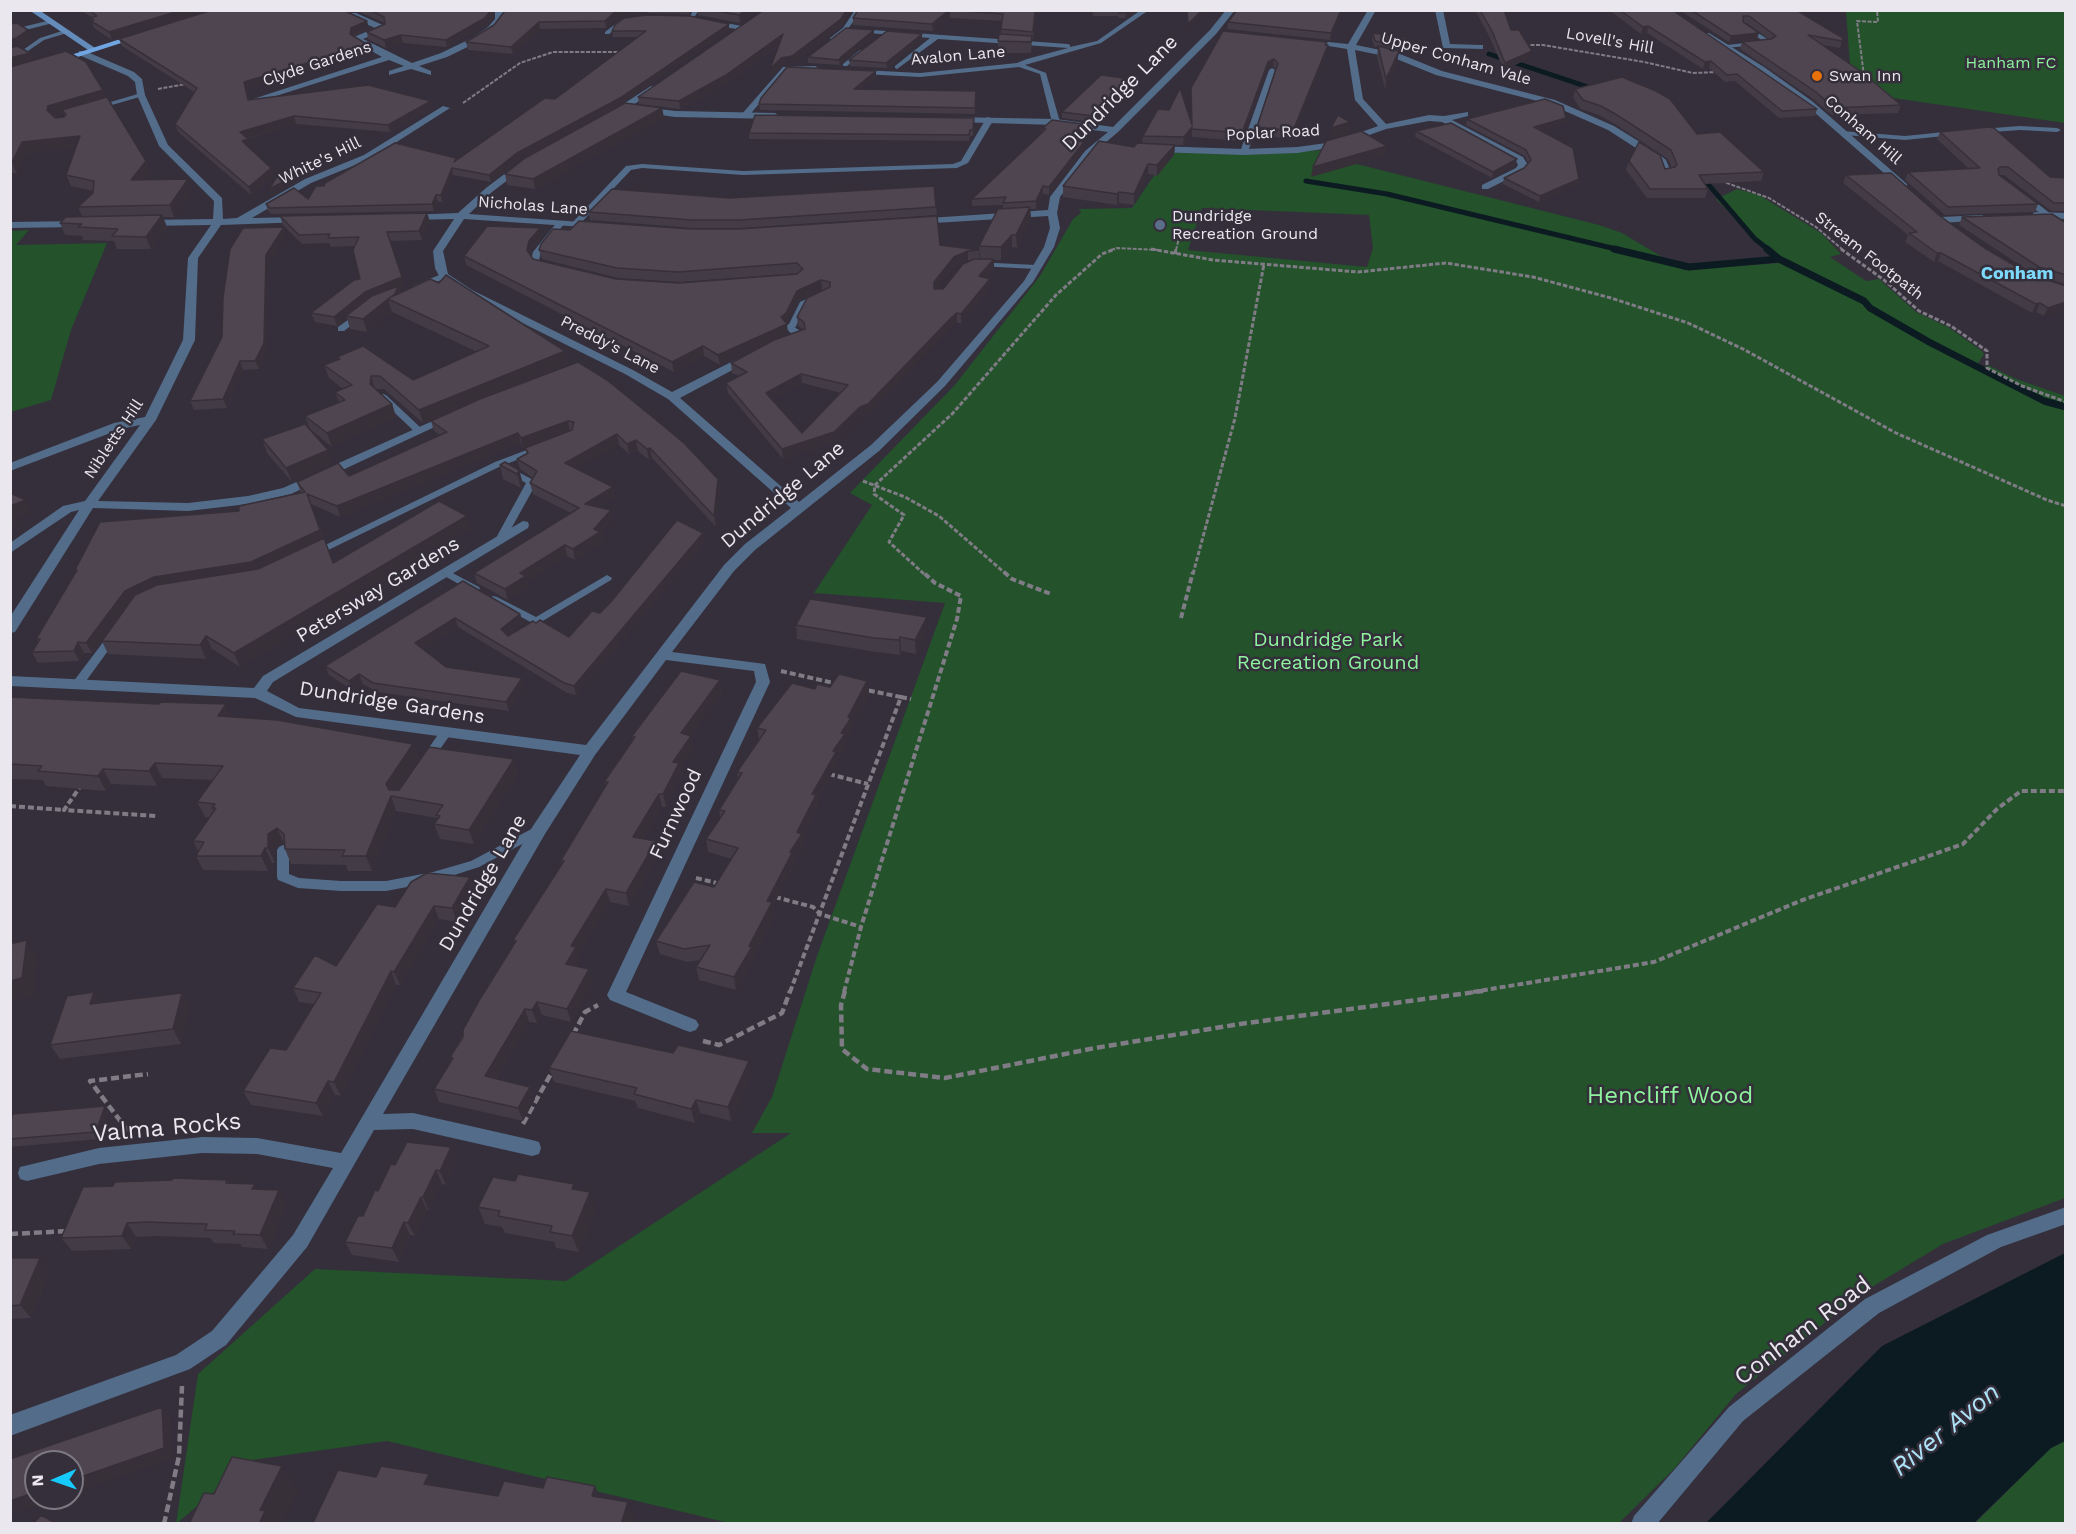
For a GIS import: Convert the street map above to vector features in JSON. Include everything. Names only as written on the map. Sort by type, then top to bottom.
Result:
[{"type":"main road","points":[[46,64],[148,34]]},
{"type":"street","points":[[33,10],[94,50]]},
{"type":"street","points":[[392,74],[444,55],[475,40],[491,29],[499,19],[499,10]]},
{"type":"street","name":"Dundridge Lane","points":[[10,1426],[183,1362],[219,1338],[300,1241],[539,830],[590,751],[662,655],[729,568],[798,508],[875,448],[941,384],[1028,282],[1049,247],[1055,228],[1052,213],[1054,197],[1088,153],[1105,144],[1115,130],[1218,33],[1231,10]]},
{"type":"street","points":[[1372,10],[1351,47],[1350,54],[1359,100],[1384,127]]},
{"type":"street","points":[[1439,10],[1446,46],[1480,47]]},
{"type":"street","name":"Clyde Gardens","points":[[353,15],[382,28],[357,39],[389,57],[428,73]]},
{"type":"street","points":[[690,15],[747,25],[733,34]]},
{"type":"street","name":"Conham Hill","points":[[1697,29],[1761,69],[1845,133],[1908,190]]},
{"type":"street","name":"Upper Conham Vale","points":[[1303,42],[1351,47],[1397,56],[1439,73],[1552,102],[1611,128],[1645,148],[1663,162],[1667,174]]},
{"type":"street","points":[[82,53],[131,74],[139,81],[141,93],[164,146],[219,200],[218,221]]},
{"type":"street","name":"Clyde Gardens","points":[[254,100],[389,57]]},
{"type":"street","points":[[605,119],[661,83]]},
{"type":"street","name":"White's Hill","points":[[238,221],[308,182],[367,157],[397,136],[446,108]]},
{"type":"street","points":[[625,108],[675,114],[791,116]]},
{"type":"street","name":"Poplar Road","points":[[1141,148],[1244,152],[1297,150],[1336,144],[1384,127],[1465,114]]},
{"type":"street","points":[[943,118],[1056,122],[1115,130]]},
{"type":"street","points":[[1444,119],[1520,159],[1523,165],[1519,170],[1485,187]]},
{"type":"street","points":[[444,276],[440,268],[438,251],[461,216],[489,190],[533,159]]},
{"type":"street","points":[[902,222],[1052,213]]},
{"type":"street","points":[[1933,213],[1959,233]]},
{"type":"street","name":"Nicholas Lane","points":[[402,218],[461,216],[606,227]]},
{"type":"street","points":[[2024,216],[2066,216]]},
{"type":"street","points":[[1942,220],[1989,218]]},
{"type":"street","points":[[137,223],[308,219]]},
{"type":"street","name":"Nibletts Hill","points":[[10,629],[89,504],[150,420],[189,340],[193,258],[218,221]]},
{"type":"street","points":[[10,225],[91,224]]},
{"type":"street","name":"Preddy's Lane","points":[[444,276],[468,292],[595,360],[629,372],[672,397],[798,508]]},
{"type":"street","points":[[780,342],[793,330],[810,342]]},
{"type":"street","points":[[672,397],[760,351]]},
{"type":"street","points":[[10,549],[67,509],[89,504],[188,507],[227,503],[287,491],[458,414]]},
{"type":"street","points":[[10,467],[118,426],[150,420]]},
{"type":"street","name":"Petersway Gardens","points":[[258,693],[268,679],[524,525]]},
{"type":"street","points":[[662,655],[760,667]]},
{"type":"street","name":"Furnwood","points":[[616,995],[763,682],[760,667]]},
{"type":"street","name":"Dundridge Gardens","points":[[10,681],[258,693],[296,712],[590,751]]},
{"type":"street","points":[[616,995],[690,1025]]},
{"type":"street","points":[[370,1122],[413,1120],[532,1148]]},
{"type":"street","name":"Valma Rocks","points":[[27,1173],[99,1156],[202,1145],[257,1146],[347,1162]]},
{"type":"street","name":"Conham Road","points":[[1642,1524],[1736,1414],[1872,1306],[1994,1240],[2066,1215]]},
{"type":"lane","points":[[829,42],[845,29],[859,10]]},
{"type":"lane","name":"Avalon Lane","points":[[868,46],[842,68],[920,75],[1019,65],[1029,60],[1099,42],[1146,10]]},
{"type":"lane","points":[[607,33],[628,19]]},
{"type":"lane","points":[[10,32],[51,22]]},
{"type":"lane","points":[[1727,47],[1769,42],[1744,26]]},
{"type":"lane","points":[[845,29],[1076,48]]},
{"type":"lane","points":[[31,56],[21,53],[42,39],[65,32]]},
{"type":"lane","points":[[876,40],[884,34]]},
{"type":"lane","points":[[897,67],[937,36]]},
{"type":"lane","points":[[796,67],[804,61]]},
{"type":"lane","points":[[1019,65],[1043,73],[1056,122]]},
{"type":"lane","points":[[744,115],[785,68],[828,69]]},
{"type":"lane","points":[[1244,152],[1272,70]]},
{"type":"lane","points":[[88,109],[141,93]]},
{"type":"lane","points":[[575,224],[628,168],[642,166],[744,173],[954,166],[964,163],[990,119]]},
{"type":"lane","points":[[1973,132],[2020,128],[2056,130]]},
{"type":"lane","points":[[1845,133],[1905,138],[1963,132]]},
{"type":"lane","points":[[2019,193],[2066,230]]},
{"type":"lane","points":[[551,268],[540,265],[535,260],[537,252],[561,223]]},
{"type":"lane","points":[[966,267],[986,263],[1036,267]]},
{"type":"lane","points":[[405,291],[444,276]]},
{"type":"lane","points":[[793,330],[803,304],[826,294]]},
{"type":"lane","points":[[341,329],[372,305]]},
{"type":"lane","points":[[379,393],[419,431]]},
{"type":"lane","points":[[309,555],[498,464],[550,444]]},
{"type":"lane","points":[[498,464],[532,482],[501,538]]},
{"type":"lane","points":[[445,572],[532,625],[607,578]]},
{"type":"lane","points":[[77,685],[123,623]]},
{"type":"lane","points":[[419,771],[446,732]]},
{"type":"lane","points":[[282,850],[283,877],[298,883],[386,886],[433,878],[474,864],[539,830]]},
{"type":"path","points":[[1865,86],[1857,21],[1878,22],[1877,10]]},
{"type":"path","points":[[1946,10],[1965,10]]},
{"type":"path","name":"Lovell's Hill","points":[[1523,45],[1543,45],[1644,62],[1693,73],[1720,72]]},
{"type":"path","points":[[446,108],[459,105],[520,63],[553,52],[621,52]]},
{"type":"path","points":[[141,93],[188,83]]},
{"type":"path","name":"Stream Footpath","points":[[1721,181],[1769,198],[1816,227],[1847,254],[1884,280],[1919,311],[1951,326],[1987,351],[1987,368],[2022,386],[2066,402]]},
{"type":"path","points":[[1174,254],[1180,234]]},
{"type":"path","points":[[2066,506],[2047,500],[1896,433],[1743,349],[1688,322],[1533,277],[1446,263],[1358,272],[1174,254],[1146,248],[1117,248],[1102,254],[1056,295],[953,413],[875,484],[874,494],[904,515],[889,542],[935,583],[961,596],[957,619],[933,700],[861,927],[841,1005],[842,1049],[867,1069],[945,1078],[1095,1048],[1229,1026],[1476,992],[1654,962],[1800,901],[1963,844],[1997,809],[2021,791],[2066,790]]},
{"type":"path","points":[[1181,618],[1235,418],[1264,264]]},
{"type":"path","points":[[843,473],[905,497],[939,516],[1012,579],[1051,594]]},
{"type":"path","points":[[760,667],[847,686]]},
{"type":"path","points":[[858,688],[911,699]]},
{"type":"path","points":[[690,1025],[687,1036],[719,1045],[783,1012],[901,697]]},
{"type":"path","points":[[822,772],[868,784]]},
{"type":"path","points":[[64,810],[84,782]]},
{"type":"path","points":[[10,806],[157,816]]},
{"type":"path","points":[[672,872],[726,885]]},
{"type":"path","points":[[770,896],[813,907],[820,914],[861,927]]},
{"type":"path","points":[[569,1042],[585,1012],[616,995]]},
{"type":"path","points":[[513,1143],[558,1063]]},
{"type":"path","points":[[143,1151],[90,1082],[148,1074]]},
{"type":"path","points":[[10,1234],[71,1231],[75,1220]]},
{"type":"path","points":[[164,1524],[178,1456],[183,1362]]},
{"type":"green space","name":"Hanham FC","points":[[1846,11],[2065,11],[2065,123],[1852,92]]},
{"type":"green space","points":[[1328,150],[1349,162],[1599,225],[1622,233],[1684,270],[1779,263],[1716,199],[1737,189],[1759,195],[1821,233],[1841,254],[1830,257],[1866,281],[1879,279],[1916,312],[1948,327],[1982,351],[1984,354],[1976,367],[1990,366],[2016,379],[2065,396],[2065,1198],[1943,1244],[1862,1293],[1736,1394],[1675,1468],[1619,1523],[729,1523],[387,1441],[252,1460],[176,1524],[198,1374],[315,1269],[566,1281],[791,1133],[752,1133],[772,1097],[817,956],[945,603],[814,593],[872,505],[850,493],[954,386],[1040,276],[1073,219],[1081,213],[1079,209],[1132,208],[1170,152],[1273,153]],"holes":[[[1202,208],[1369,215],[1373,248],[1367,267],[1188,250]]]},
{"type":"green space","points":[[29,230],[16,245],[107,243],[71,330],[51,400],[11,412],[11,231]]},
{"type":"green space","points":[[2065,1441],[2065,1523],[1974,1524],[2051,1448]]},
{"type":"water","name":"River Avon","points":[[2065,1253],[2065,1441],[2051,1448],[1974,1523],[1706,1523],[1882,1346]]},
{"type":"building","points":[[89,10],[182,10],[109,32],[91,21],[94,20],[90,18],[97,16]]},
{"type":"building","points":[[212,10],[347,10],[367,21],[351,28],[350,34],[368,45],[244,82],[248,100],[368,85],[431,101],[388,125],[294,116],[240,132],[248,139],[242,141],[271,168],[249,187],[175,124],[197,88],[119,39]]},
{"type":"building","points":[[370,10],[491,10],[485,18],[446,40],[401,35],[384,40],[367,32],[385,24],[384,17]]},
{"type":"building","points":[[503,10],[617,10],[605,21],[539,22],[511,47],[466,42],[494,25],[504,12]]},
{"type":"building","points":[[711,10],[746,10],[739,15]]},
{"type":"building","points":[[764,10],[847,10],[841,19],[792,56],[781,58],[770,69],[783,34],[726,75],[679,101],[638,97]]},
{"type":"building","points":[[858,10],[949,10],[932,24],[853,18]]},
{"type":"building","points":[[951,10],[1035,10],[1033,32],[1001,29],[1003,14]]},
{"type":"building","points":[[1119,10],[1129,10],[1126,13],[1119,13]]},
{"type":"building","points":[[1187,10],[1202,10],[1188,24]]},
{"type":"building","points":[[1237,10],[1341,10],[1331,33],[1228,22]]},
{"type":"building","points":[[1480,10],[1504,10],[1511,30],[1519,30],[1532,51],[1505,63],[1492,31]]},
{"type":"building","points":[[1620,10],[1672,10],[1817,109],[1782,111],[1737,74],[1727,75],[1711,61],[1705,62],[1648,26],[1643,27]]},
{"type":"building","points":[[1691,10],[1796,10],[1843,38],[1842,41],[1808,35],[1863,73],[1901,105],[1834,108],[1816,92],[1742,42],[1771,39],[1776,36],[1749,16],[1743,16],[1743,22],[1759,33],[1731,36]]},
{"type":"building","points":[[647,15],[690,16],[729,24],[620,98],[517,153],[489,175],[452,168],[441,195],[436,195],[432,204],[270,208],[266,204],[294,188],[308,199],[316,186],[324,186],[325,183],[395,143],[456,158],[454,162],[545,98],[555,99],[646,31],[612,31],[615,25],[624,18]]},
{"type":"building","points":[[17,23],[28,30],[10,40],[10,24]]},
{"type":"building","points":[[846,28],[874,30],[839,60],[808,57]]},
{"type":"building","points":[[887,31],[922,34],[886,63],[849,60]]},
{"type":"building","points":[[1223,31],[1327,42],[1325,45],[1328,45],[1293,131],[1257,127],[1278,63],[1274,59],[1268,62],[1242,133],[1192,129],[1192,127],[1184,137],[1143,136],[1158,109],[1169,110],[1180,88],[1192,125],[1191,88]]},
{"type":"building","points":[[1373,33],[1407,38],[1403,47],[1375,41]]},
{"type":"building","points":[[999,34],[1032,36],[1031,42],[998,41]]},
{"type":"building","points":[[17,46],[30,53],[10,58],[10,48]]},
{"type":"building","points":[[1378,46],[1399,51],[1386,79]]},
{"type":"building","points":[[66,51],[86,62],[103,90],[48,106],[47,110],[55,118],[64,117],[66,114],[62,110],[107,97],[146,161],[131,180],[188,179],[170,205],[78,207],[93,193],[94,181],[66,175],[80,136],[22,142],[10,162],[10,67]]},
{"type":"building","points":[[787,67],[876,71],[854,89],[976,91],[975,108],[759,104],[761,98]]},
{"type":"building","points":[[1101,75],[1131,79],[1093,116],[1062,112]]},
{"type":"building","points":[[1622,77],[1670,99],[1697,134],[1720,132],[1764,172],[1699,175],[1708,189],[1650,189],[1629,161],[1639,142],[1660,155],[1665,169],[1675,167],[1677,164],[1671,150],[1617,115],[1583,100],[1575,89]]},
{"type":"building","points":[[1545,99],[1563,106],[1566,118],[1534,127],[1573,148],[1579,179],[1540,196],[1504,178],[1524,168],[1531,160],[1526,150],[1467,119]]},
{"type":"building","points":[[625,103],[662,108],[533,179],[505,174],[525,158]]},
{"type":"building","points":[[755,115],[974,118],[973,130],[970,130],[969,135],[749,133]]},
{"type":"building","points":[[1338,115],[1350,122],[1331,128]]},
{"type":"building","points":[[1052,120],[1083,124],[1068,139],[1084,142],[1049,187],[1043,186],[1036,201],[1003,203],[1006,197],[972,199],[1046,129],[1042,129]]},
{"type":"building","points":[[1451,123],[1517,159],[1493,172],[1416,131]]},
{"type":"building","points":[[1994,128],[2050,177],[2066,178],[2066,203],[2054,203],[2008,167],[2000,167],[1999,175],[2038,204],[1948,207],[1908,172],[1980,168],[1940,132]]},
{"type":"building","points":[[1361,131],[1387,146],[1313,167],[1326,141]]},
{"type":"building","points":[[1099,141],[1134,147],[1137,143],[1175,145],[1157,165],[1148,164],[1134,194],[1119,192],[1117,194],[1063,186]]},
{"type":"building","points":[[1891,173],[1940,216],[1983,247],[2029,274],[2066,286],[2066,302],[2048,308],[2040,303],[2036,304],[1941,253],[1937,253],[1909,233],[1917,232],[1846,175]]},
{"type":"building","points":[[278,175],[285,181],[269,189]]},
{"type":"building","points":[[934,186],[936,207],[739,220],[692,220],[589,212],[612,189],[730,198]]},
{"type":"building","points":[[1030,207],[1016,235],[1012,235],[1001,247],[979,246],[998,209]]},
{"type":"building","points":[[427,213],[419,231],[387,232],[402,277],[365,292],[334,317],[311,313],[354,280],[360,279],[353,250],[359,237],[328,238],[330,234],[299,235],[280,216]]},
{"type":"building","points":[[2052,214],[2066,223],[2066,275],[2039,267],[1962,217]]},
{"type":"building","points":[[162,215],[146,237],[112,236],[118,229],[78,227],[82,224],[60,223],[66,217]]},
{"type":"building","points":[[937,216],[940,245],[979,250],[968,251],[954,257],[934,282],[934,289],[943,289],[963,264],[974,259],[994,259],[979,276],[990,279],[961,314],[957,313],[952,317],[868,404],[860,407],[834,432],[782,449],[726,383],[747,372],[731,363],[774,340],[805,329],[804,322],[797,317],[807,298],[830,287],[830,282],[821,280],[797,291],[786,313],[781,317],[787,324],[718,355],[703,346],[672,362],[464,256],[487,226],[540,228],[529,241],[527,250],[533,259],[616,279],[679,283],[797,274],[803,269],[797,263],[678,272],[617,268],[539,250],[553,229],[570,230],[579,221],[691,229],[739,229]],"holes":[[[801,374],[848,385],[802,433],[766,393]]]},
{"type":"building","points":[[284,227],[266,255],[264,343],[255,361],[240,361],[223,399],[190,401],[222,337],[223,298],[230,249],[243,228]]},
{"type":"building","points":[[446,275],[565,351],[419,410],[380,376],[371,376],[370,384],[392,404],[327,433],[305,416],[345,400],[335,392],[352,385],[324,365],[363,346],[413,380],[489,346],[388,299],[363,319],[346,316],[372,296],[398,286],[395,294],[389,298],[430,279],[439,283]]},
{"type":"building","points":[[578,362],[607,380],[684,443],[718,479],[714,516],[650,448],[647,449],[636,440],[627,444],[617,434],[565,463],[613,487],[585,504],[611,510],[594,529],[600,532],[573,549],[565,545],[520,573],[526,576],[505,589],[474,573],[579,508],[530,483],[537,471],[517,459],[528,453],[525,448],[572,430],[574,422],[568,421],[521,438],[518,433],[337,506],[307,494],[320,530],[251,562],[154,577],[125,591],[86,643],[78,642],[74,651],[32,652],[40,639],[36,639],[77,570],[75,570],[100,522],[239,511],[239,506],[305,492],[297,482],[338,463],[349,476],[447,432],[431,421],[480,399]]},
{"type":"building","points":[[305,424],[328,450],[286,468],[262,439]]},
{"type":"building","points":[[505,462],[519,470],[517,474],[500,465]]},
{"type":"building","points":[[10,493],[26,500],[10,506]]},
{"type":"building","points":[[439,501],[467,516],[234,653],[206,636],[200,645],[102,641],[135,595],[157,585],[258,569],[324,538],[333,563]]},
{"type":"building","points":[[677,520],[703,533],[574,686],[564,683],[455,618],[415,643],[446,667],[522,678],[506,702],[373,683],[359,674],[349,681],[325,666],[463,581],[520,614],[501,629],[508,636],[533,621],[536,623],[540,620],[569,637],[592,611],[600,613],[610,603]]},
{"type":"building","points":[[810,599],[927,617],[915,640],[900,637],[899,640],[874,638],[796,625]]},
{"type":"building","points":[[681,671],[720,680],[681,733],[691,736],[673,762],[679,763],[663,794],[659,794],[633,837],[656,841],[626,893],[606,889],[571,946],[576,947],[566,964],[589,969],[567,1009],[537,1002],[532,1010],[525,1009],[485,1076],[530,1087],[518,1108],[434,1089],[453,1058],[450,1057],[463,1037],[463,1030],[480,999],[516,941],[513,940],[564,861],[561,860],[608,782],[604,782],[635,737],[632,736]]},
{"type":"building","points":[[839,674],[867,681],[848,717],[851,718],[841,733],[845,734],[833,751],[836,752],[812,794],[816,795],[797,832],[802,834],[790,852],[792,853],[767,901],[772,902],[749,946],[752,947],[734,977],[696,967],[710,945],[684,949],[656,941],[694,882],[714,887],[738,848],[706,839],[725,811],[719,810],[742,773],[737,772],[766,730],[757,728],[792,683],[815,689],[817,684],[830,687]]},
{"type":"building","points":[[10,697],[159,704],[161,702],[226,704],[218,716],[277,720],[413,744],[386,784],[389,790],[399,790],[429,747],[514,759],[469,830],[434,824],[440,816],[436,815],[443,805],[391,796],[366,856],[342,856],[345,850],[285,849],[284,834],[277,828],[268,834],[268,848],[265,848],[261,856],[196,856],[204,842],[193,841],[216,808],[212,808],[215,804],[197,802],[223,766],[155,763],[149,771],[103,769],[98,776],[38,771],[42,766],[10,764]]},
{"type":"building","points":[[427,873],[470,877],[452,908],[434,906],[394,972],[391,971],[334,1082],[328,1081],[316,1103],[243,1091],[270,1048],[286,1050],[321,993],[293,988],[315,955],[336,966],[377,904],[395,907],[411,882]]},
{"type":"building","points":[[27,940],[22,978],[10,981],[10,944]]},
{"type":"building","points":[[94,992],[90,1004],[182,993],[173,1029],[50,1045],[67,996]]},
{"type":"building","points":[[571,1031],[673,1053],[678,1045],[749,1061],[728,1107],[696,1100],[691,1109],[634,1094],[637,1088],[549,1068]]},
{"type":"building","points":[[105,1106],[96,1132],[10,1139],[10,1121],[13,1114]]},
{"type":"building","points":[[407,1142],[451,1147],[440,1171],[436,1170],[408,1223],[404,1222],[392,1248],[345,1242],[358,1216],[363,1216],[375,1190],[378,1191],[391,1164],[395,1165]]},
{"type":"building","points":[[518,1174],[574,1184],[572,1189],[590,1192],[572,1236],[550,1232],[552,1226],[498,1216],[500,1211],[478,1207],[493,1177],[515,1181]]},
{"type":"building","points":[[173,1178],[227,1180],[226,1183],[255,1184],[252,1189],[279,1190],[260,1235],[205,1230],[207,1224],[147,1222],[127,1223],[122,1236],[61,1238],[83,1187],[113,1186],[115,1182],[172,1180]]},
{"type":"building","points":[[10,1258],[40,1258],[20,1305],[10,1306]]},
{"type":"building","points":[[162,1407],[164,1448],[84,1476],[84,1450],[36,1450]]},
{"type":"building","points":[[24,1454],[24,1496],[10,1501],[10,1459]]},
{"type":"building","points":[[232,1457],[282,1466],[260,1510],[265,1511],[259,1524],[189,1524],[204,1493],[214,1494]]},
{"type":"building","points":[[381,1466],[429,1474],[424,1484],[498,1496],[504,1481],[543,1488],[547,1477],[595,1486],[592,1496],[628,1502],[621,1524],[313,1523],[338,1470],[376,1477]]},
{"type":"building","points":[[41,1515],[57,1524],[33,1524]]},
{"type":"waterway","points":[[1489,54],[1597,90]]},
{"type":"waterway","points":[[1306,181],[1387,194],[1620,250]]},
{"type":"waterway","points":[[1708,184],[1755,239],[1769,250]]},
{"type":"waterway","points":[[1614,249],[1689,267],[1779,259]]},
{"type":"waterway","points":[[1767,249],[1779,259]]},
{"type":"waterway","points":[[1779,259],[1864,301],[1870,308],[1929,342],[2044,401],[2066,407]]},
{"type":"place","name":"Swan Inn","points":[[1817,76]]},
{"type":"place","name":"Dundridge Recreation Ground","points":[[1160,225]]},
{"type":"district","name":"Conham","points":[[2017,274]]},
{"type":"park label","name":"Dundridge Park Recreation Ground","points":[[1328,652]]},
{"type":"park label","name":"Hencliff Wood","points":[[1670,1096]]}]
